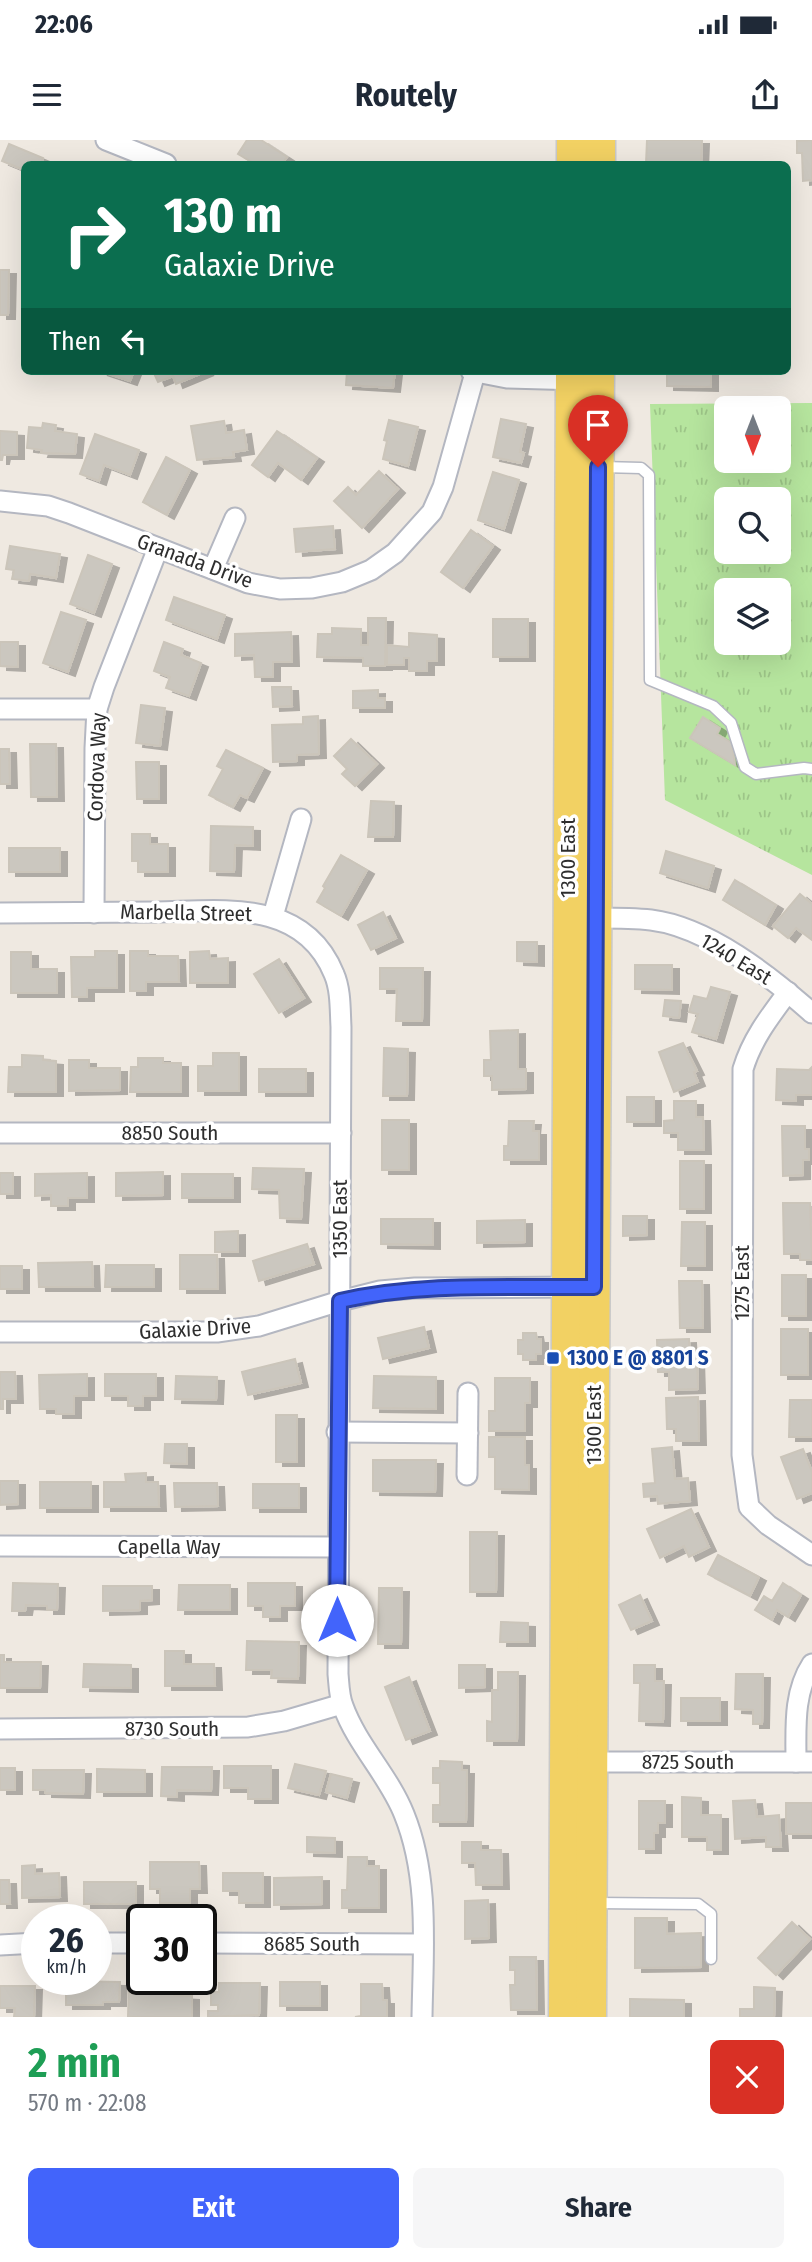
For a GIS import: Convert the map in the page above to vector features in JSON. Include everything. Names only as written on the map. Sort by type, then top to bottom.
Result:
[{"type":"main road","points":[[572,140],[572,161]]},
{"type":"main road","points":[[600,140],[600,161]]},
{"type":"main road","name":"1300 East","points":[[581,1287],[597,918],[598,467],[585,375]]},
{"type":"main road","name":"1300 East","points":[[564,2017],[578,1762],[585,375]]},
{"type":"main road","name":"1300 East","points":[[578,1762],[592,1903],[591,2017]]},
{"type":"street","points":[[106,140],[158,161]]},
{"type":"street","name":"Granada Drive","points":[[0,501],[25,502],[58,509],[248,583],[280,589],[312,589],[342,582],[371,570],[394,554],[432,512],[443,487],[472,375]]},
{"type":"street","points":[[490,375],[507,378],[585,375]]},
{"type":"street","points":[[213,569],[235,518]]},
{"type":"street","name":"Cordova Way","points":[[94,913],[94,748],[97,709],[158,548]]},
{"type":"street","points":[[0,709],[97,709]]},
{"type":"street","points":[[273,916],[301,819]]},
{"type":"street","name":"Marbella Street","points":[[0,913],[231,911],[273,916],[309,937],[323,953],[335,975],[341,1027]]},
{"type":"street","name":"1240 East","points":[[597,918],[653,920],[689,930],[723,948],[788,992],[812,1013]]},
{"type":"street","name":"1275 East","points":[[788,992],[758,1035],[743,1069],[742,1455],[749,1507],[768,1525],[812,1555]]},
{"type":"street","name":"1350 East","points":[[341,1027],[337,1547],[338,1664],[342,1704]]},
{"type":"street","name":"8850 South","points":[[0,1133],[341,1133]]},
{"type":"street","name":"Galaxie Drive","points":[[0,1332],[217,1332],[259,1326],[340,1301],[380,1292],[415,1288],[581,1287]]},
{"type":"street","points":[[467,1475],[468,1393]]},
{"type":"street","points":[[337,1432],[467,1433]]},
{"type":"street","name":"Capella Way","points":[[0,1546],[337,1547]]},
{"type":"street","points":[[804,1762],[796,1713],[802,1683],[812,1664]]},
{"type":"street","points":[[342,1704],[369,1756],[404,1812],[420,1874],[422,2017]]},
{"type":"street","name":"8730 South","points":[[0,1729],[248,1727],[284,1721],[342,1704]]},
{"type":"street","name":"8725 South","points":[[578,1762],[804,1762]]},
{"type":"street","name":"8685 South","points":[[217,1943],[423,1944]]},
{"type":"street","points":[[0,1945],[21,1944]]},
{"type":"lane","points":[[598,467],[640,468],[649,475],[650,680],[713,706],[731,723],[745,767],[756,774],[812,769]]},
{"type":"lane","points":[[592,1903],[698,1904],[712,1914],[711,1959]]},
{"type":"green space","points":[[791,403],[812,403],[812,875],[665,800],[650,404],[714,404],[714,473],[791,473]]},
{"type":"building","points":[[247,140],[261,140],[287,157],[284,161],[250,161],[238,154]]},
{"type":"building","points":[[647,140],[702,140],[701,161],[646,161]]},
{"type":"building","points":[[812,140],[812,180],[803,181],[802,153],[797,153],[797,141]]},
{"type":"building","points":[[9,144],[43,158],[42,161],[21,161],[21,169],[2,161]]},
{"type":"building","points":[[0,270],[9,270],[8,315],[0,315]]},
{"type":"building","points":[[112,375],[132,375],[130,381]]},
{"type":"building","points":[[155,375],[197,375],[176,384],[173,376],[158,382]]},
{"type":"building","points":[[347,375],[395,375],[393,388],[346,385]]},
{"type":"building","points":[[667,375],[711,375],[711,387],[667,386]]},
{"type":"building","points":[[501,419],[526,424],[520,452],[524,453],[521,463],[493,457]]},
{"type":"building","points":[[389,420],[418,427],[408,466],[383,459]]},
{"type":"building","points":[[224,421],[226,433],[244,430],[247,450],[233,452],[234,457],[197,460],[191,426]]},
{"type":"building","points":[[43,423],[56,425],[55,431],[77,434],[75,454],[41,453],[42,450],[27,448],[29,427],[42,428]]},
{"type":"building","points":[[0,431],[17,432],[17,455],[3,455],[0,460]]},
{"type":"building","points":[[277,431],[317,458],[301,480],[278,463],[268,477],[252,465]]},
{"type":"building","points":[[95,434],[139,450],[130,475],[104,465],[99,481],[80,474]]},
{"type":"building","points":[[166,457],[190,470],[167,515],[143,502]]},
{"type":"building","points":[[379,471],[398,489],[362,528],[334,501],[348,487],[356,495]]},
{"type":"building","points":[[493,472],[519,480],[504,529],[478,520]]},
{"type":"building","points":[[333,526],[335,549],[296,552],[294,529]]},
{"type":"building","points":[[471,530],[493,546],[463,588],[441,572]]},
{"type":"building","points":[[10,546],[60,554],[56,578],[30,574],[29,581],[12,579],[14,570],[6,569]]},
{"type":"building","points":[[88,555],[112,564],[94,613],[70,604]]},
{"type":"building","points":[[174,597],[225,615],[217,639],[166,620]]},
{"type":"building","points":[[61,612],[86,620],[68,672],[43,663]]},
{"type":"building","points":[[368,618],[386,618],[385,666],[363,666],[363,658],[317,657],[318,634],[332,634],[332,628],[361,629],[361,645],[368,645]]},
{"type":"building","points":[[493,619],[528,619],[528,657],[493,657]]},
{"type":"building","points":[[291,632],[292,662],[273,662],[273,677],[255,677],[254,655],[235,656],[235,634]]},
{"type":"building","points":[[409,633],[437,635],[437,661],[427,661],[427,671],[409,671],[409,658],[404,658],[404,665],[387,665],[387,645],[409,647]]},
{"type":"building","points":[[0,642],[18,642],[18,667],[0,666]]},
{"type":"building","points":[[164,642],[183,649],[181,655],[201,663],[189,696],[166,688],[170,677],[154,671]]},
{"type":"building","points":[[272,687],[291,687],[292,706],[273,707]]},
{"type":"building","points":[[378,690],[378,698],[385,698],[385,708],[353,708],[353,691]]},
{"type":"building","points":[[141,705],[165,708],[160,746],[136,743]]},
{"type":"building","points":[[318,716],[319,754],[297,755],[297,761],[273,762],[272,725],[303,724],[303,717]]},
{"type":"building","points":[[703,717],[720,728],[717,734],[732,743],[735,765],[690,738]]},
{"type":"building","points":[[351,739],[377,764],[355,786],[342,774],[347,769],[334,756]]},
{"type":"building","points":[[30,744],[56,744],[57,797],[31,797]]},
{"type":"building","points":[[0,749],[9,749],[10,784],[0,784]]},
{"type":"building","points":[[226,750],[263,768],[247,798],[240,795],[233,807],[209,795],[223,769],[217,766]]},
{"type":"building","points":[[136,762],[159,762],[159,799],[137,799]]},
{"type":"building","points":[[371,801],[394,802],[393,837],[368,837]]},
{"type":"building","points":[[211,826],[253,827],[253,846],[235,845],[234,872],[210,871]]},
{"type":"building","points":[[132,834],[150,834],[150,844],[168,844],[168,872],[138,872],[138,861],[132,861]]},
{"type":"building","points":[[9,848],[60,848],[60,872],[9,872]]},
{"type":"building","points":[[666,851],[714,866],[708,888],[660,873]]},
{"type":"building","points":[[341,855],[367,870],[341,916],[317,902]]},
{"type":"building","points":[[735,880],[776,905],[765,925],[723,900]]},
{"type":"building","points":[[800,894],[812,904],[812,940],[796,928],[788,938],[773,926]]},
{"type":"building","points":[[383,912],[396,938],[371,950],[358,925]]},
{"type":"building","points":[[517,942],[537,942],[537,962],[517,961]]},
{"type":"building","points":[[95,951],[117,951],[117,988],[87,988],[87,997],[72,997],[71,957],[95,957]]},
{"type":"building","points":[[130,951],[148,951],[148,956],[178,956],[179,982],[146,982],[146,991],[130,991]]},
{"type":"building","points":[[209,951],[210,959],[228,958],[228,983],[190,983],[190,952]]},
{"type":"building","points":[[11,952],[31,952],[31,969],[57,969],[57,993],[11,993]]},
{"type":"building","points":[[279,959],[304,998],[279,1013],[254,974]]},
{"type":"building","points":[[635,965],[672,965],[672,990],[635,989]]},
{"type":"building","points":[[380,968],[423,968],[422,1021],[396,1021],[397,989],[380,989]]},
{"type":"building","points":[[711,987],[730,992],[716,1039],[692,1032],[698,1014],[689,1012],[694,996],[707,999]]},
{"type":"building","points":[[665,1000],[681,1001],[679,1018],[663,1016]]},
{"type":"building","points":[[518,1030],[518,1069],[526,1069],[526,1089],[492,1090],[492,1076],[484,1076],[484,1060],[491,1060],[490,1031]]},
{"type":"building","points":[[683,1043],[697,1071],[694,1072],[698,1082],[674,1092],[659,1052]]},
{"type":"building","points":[[384,1048],[408,1049],[407,1096],[383,1096]]},
{"type":"building","points":[[213,1053],[239,1053],[239,1091],[198,1091],[198,1066],[213,1066]]},
{"type":"building","points":[[22,1055],[43,1056],[43,1060],[56,1061],[56,1092],[8,1092],[9,1067],[22,1067]]},
{"type":"building","points":[[138,1058],[163,1058],[163,1063],[181,1063],[181,1092],[130,1092],[131,1067],[138,1067]]},
{"type":"building","points":[[69,1060],[89,1060],[89,1068],[120,1068],[120,1090],[69,1091]]},
{"type":"building","points":[[812,1067],[812,1095],[796,1095],[796,1101],[776,1100],[777,1069],[809,1070]]},
{"type":"building","points":[[259,1069],[306,1069],[306,1092],[259,1092]]},
{"type":"building","points":[[627,1097],[654,1097],[654,1122],[627,1122]]},
{"type":"building","points":[[674,1101],[696,1101],[696,1117],[703,1117],[704,1150],[678,1150],[678,1133],[664,1133],[664,1121],[674,1120]]},
{"type":"building","points":[[382,1120],[409,1120],[409,1170],[382,1170]]},
{"type":"building","points":[[509,1121],[534,1121],[533,1131],[539,1131],[539,1160],[504,1160],[504,1146],[508,1146]]},
{"type":"building","points":[[782,1126],[805,1126],[805,1149],[809,1149],[809,1160],[803,1160],[803,1175],[783,1176]]},
{"type":"building","points":[[680,1161],[704,1161],[704,1209],[680,1209]]},
{"type":"building","points":[[253,1168],[304,1169],[301,1219],[280,1218],[279,1190],[252,1189]]},
{"type":"building","points":[[163,1172],[163,1195],[116,1196],[116,1173]]},
{"type":"building","points":[[0,1173],[13,1173],[13,1194],[0,1194]]},
{"type":"building","points":[[87,1173],[87,1198],[68,1198],[68,1206],[51,1206],[51,1195],[35,1196],[35,1174]]},
{"type":"building","points":[[182,1174],[233,1174],[233,1198],[182,1198]]},
{"type":"building","points":[[783,1203],[810,1203],[812,1260],[800,1260],[800,1254],[784,1254]]},
{"type":"building","points":[[623,1216],[647,1216],[647,1235],[623,1236]]},
{"type":"building","points":[[381,1219],[433,1219],[433,1245],[381,1244]]},
{"type":"building","points":[[525,1220],[525,1242],[477,1243],[477,1221]]},
{"type":"building","points":[[682,1222],[705,1222],[705,1266],[681,1266]]},
{"type":"building","points":[[238,1231],[238,1252],[215,1252],[215,1232]]},
{"type":"building","points":[[307,1244],[314,1264],[259,1281],[253,1261]]},
{"type":"building","points":[[180,1255],[217,1255],[218,1289],[180,1289]]},
{"type":"building","points":[[92,1262],[93,1287],[39,1287],[38,1263]]},
{"type":"building","points":[[106,1265],[154,1265],[154,1287],[105,1287]]},
{"type":"building","points":[[0,1266],[22,1266],[22,1289],[0,1289]]},
{"type":"building","points":[[782,1275],[806,1275],[806,1316],[782,1316]]},
{"type":"building","points":[[679,1281],[702,1281],[703,1328],[680,1328]]},
{"type":"building","points":[[424,1327],[429,1348],[383,1359],[378,1338]]},
{"type":"building","points":[[781,1329],[808,1329],[808,1375],[781,1375]]},
{"type":"building","points":[[523,1333],[536,1333],[537,1339],[541,1339],[541,1354],[536,1354],[536,1360],[523,1360],[523,1354],[518,1354],[518,1340],[523,1340]]},
{"type":"building","points":[[689,1339],[690,1357],[697,1357],[698,1389],[669,1390],[669,1372],[658,1372],[657,1340]]},
{"type":"building","points":[[295,1359],[301,1383],[248,1395],[242,1372]]},
{"type":"building","points":[[0,1372],[15,1372],[16,1399],[3,1399],[3,1409],[0,1409]]},
{"type":"building","points":[[87,1374],[87,1396],[74,1396],[74,1414],[56,1414],[56,1409],[40,1409],[39,1375]]},
{"type":"building","points":[[105,1374],[156,1374],[156,1396],[143,1396],[143,1406],[128,1406],[128,1396],[105,1396]]},
{"type":"building","points":[[176,1376],[217,1377],[216,1400],[175,1399]]},
{"type":"building","points":[[374,1376],[436,1377],[436,1409],[373,1408]]},
{"type":"building","points":[[495,1378],[530,1378],[530,1403],[525,1403],[525,1431],[489,1431],[489,1411],[495,1411]]},
{"type":"building","points":[[698,1397],[699,1441],[676,1441],[676,1429],[667,1429],[666,1398]]},
{"type":"building","points":[[790,1400],[812,1400],[812,1437],[789,1437]]},
{"type":"building","points":[[276,1415],[297,1415],[297,1462],[276,1462]]},
{"type":"building","points":[[489,1437],[525,1437],[525,1465],[529,1465],[529,1490],[495,1489],[495,1457],[489,1457]]},
{"type":"building","points":[[165,1444],[187,1444],[187,1464],[164,1463]]},
{"type":"building","points":[[672,1447],[675,1479],[688,1478],[690,1501],[658,1504],[657,1496],[644,1497],[643,1484],[655,1483],[652,1449]]},
{"type":"building","points":[[803,1449],[812,1472],[812,1493],[797,1499],[781,1457]]},
{"type":"building","points":[[373,1460],[436,1460],[435,1492],[373,1491]]},
{"type":"building","points":[[146,1473],[146,1482],[158,1482],[159,1507],[104,1507],[104,1482],[126,1482],[125,1474]]},
{"type":"building","points":[[0,1481],[18,1481],[18,1504],[0,1505]]},
{"type":"building","points":[[40,1482],[91,1482],[91,1508],[40,1508]]},
{"type":"building","points":[[174,1483],[217,1483],[218,1506],[175,1507]]},
{"type":"building","points":[[253,1484],[299,1484],[299,1508],[253,1508]]},
{"type":"building","points":[[691,1509],[709,1547],[689,1557],[684,1546],[660,1558],[647,1529]]},
{"type":"building","points":[[470,1532],[497,1532],[496,1592],[470,1592]]},
{"type":"building","points":[[718,1555],[759,1577],[750,1596],[708,1574]]},
{"type":"building","points":[[13,1583],[58,1584],[57,1610],[47,1610],[47,1606],[26,1605],[25,1611],[12,1611]]},
{"type":"building","points":[[248,1583],[295,1583],[295,1606],[280,1606],[280,1617],[263,1617],[263,1606],[248,1606]]},
{"type":"building","points":[[783,1583],[801,1595],[788,1617],[777,1610],[772,1620],[755,1610],[764,1596],[772,1601]]},
{"type":"building","points":[[179,1585],[230,1585],[230,1610],[178,1610]]},
{"type":"building","points":[[103,1586],[152,1586],[152,1600],[140,1601],[140,1610],[103,1611]]},
{"type":"building","points":[[379,1588],[402,1588],[401,1644],[378,1644]]},
{"type":"building","points":[[640,1595],[652,1621],[631,1630],[619,1605]]},
{"type":"building","points":[[501,1622],[528,1623],[528,1642],[500,1642]]},
{"type":"building","points":[[247,1641],[299,1642],[298,1679],[271,1678],[272,1670],[246,1670]]},
{"type":"building","points":[[165,1651],[184,1651],[184,1664],[214,1664],[215,1686],[165,1686]]},
{"type":"building","points":[[0,1655],[4,1655],[4,1662],[41,1662],[40,1688],[0,1688]]},
{"type":"building","points":[[84,1664],[131,1665],[131,1688],[83,1687]]},
{"type":"building","points":[[459,1665],[485,1665],[485,1687],[459,1688]]},
{"type":"building","points":[[634,1665],[655,1665],[655,1681],[664,1681],[663,1722],[639,1721],[640,1683],[634,1683]]},
{"type":"building","points":[[498,1672],[518,1672],[517,1741],[487,1741],[487,1721],[492,1722],[492,1690],[498,1690]]},
{"type":"building","points":[[736,1674],[763,1674],[762,1724],[753,1724],[753,1710],[735,1709]]},
{"type":"building","points":[[409,1677],[430,1731],[406,1740],[385,1687]]},
{"type":"building","points":[[681,1698],[720,1698],[720,1721],[681,1721]]},
{"type":"building","points":[[440,1761],[462,1762],[462,1770],[467,1770],[466,1822],[433,1822],[433,1805],[440,1805],[440,1783],[433,1783],[433,1768],[440,1768]]},
{"type":"building","points":[[295,1764],[326,1771],[319,1795],[288,1788]]},
{"type":"building","points":[[224,1766],[271,1766],[271,1799],[248,1799],[248,1788],[224,1788]]},
{"type":"building","points":[[162,1767],[212,1767],[211,1791],[177,1790],[177,1797],[161,1796]]},
{"type":"building","points":[[0,1768],[15,1768],[15,1790],[0,1790]]},
{"type":"building","points":[[97,1769],[145,1770],[145,1792],[97,1792]]},
{"type":"building","points":[[33,1770],[84,1770],[83,1794],[33,1790]]},
{"type":"building","points":[[331,1774],[352,1779],[347,1798],[326,1792]]},
{"type":"building","points":[[682,1797],[701,1798],[701,1815],[721,1815],[721,1850],[707,1850],[707,1837],[682,1837]]},
{"type":"building","points":[[755,1800],[757,1817],[779,1815],[781,1847],[766,1847],[766,1837],[735,1839],[733,1801]]},
{"type":"building","points":[[639,1801],[665,1801],[665,1823],[658,1823],[658,1833],[654,1833],[654,1849],[639,1849]]},
{"type":"building","points":[[786,1803],[812,1803],[812,1834],[786,1834]]},
{"type":"building","points":[[307,1837],[335,1838],[335,1853],[307,1852]]},
{"type":"building","points":[[462,1842],[481,1842],[481,1850],[501,1850],[502,1885],[476,1885],[475,1863],[462,1863]]},
{"type":"building","points":[[348,1857],[367,1857],[367,1866],[379,1866],[379,1908],[342,1908],[342,1890],[347,1890]]},
{"type":"building","points":[[150,1862],[199,1862],[200,1889],[190,1889],[190,1903],[160,1903],[160,1889],[150,1889]]},
{"type":"building","points":[[35,1865],[35,1874],[59,1873],[60,1897],[22,1898],[22,1866]]},
{"type":"building","points":[[223,1873],[263,1873],[263,1903],[239,1903],[239,1891],[223,1891]]},
{"type":"building","points":[[322,1877],[322,1904],[274,1905],[274,1878]]},
{"type":"building","points":[[0,1880],[9,1880],[10,1904],[0,1904]]},
{"type":"building","points":[[84,1882],[136,1882],[136,1904],[84,1904]]},
{"type":"building","points":[[488,1900],[489,1938],[465,1939],[465,1901]]},
{"type":"building","points":[[635,1918],[667,1918],[667,1934],[701,1933],[701,1967],[635,1968]]},
{"type":"building","points":[[792,1922],[810,1939],[776,1975],[758,1958]]},
{"type":"building","points":[[510,1957],[536,1957],[537,2010],[511,2010],[510,1985],[515,1985],[515,1970],[510,1970]]},
{"type":"building","points":[[112,1982],[120,1982],[119,2002],[66,2005],[66,1995],[112,1995]]},
{"type":"building","points":[[280,1982],[320,1982],[320,2006],[280,2006]]},
{"type":"building","points":[[219,1983],[260,1983],[259,2015],[208,2017],[208,2011],[218,2011],[218,2005],[211,2005],[211,1995],[217,1995]]},
{"type":"building","points":[[361,1984],[382,1984],[383,2000],[387,2000],[387,2017],[355,2017],[361,2016]]},
{"type":"building","points":[[0,1986],[21,1986],[21,1995],[35,1995],[34,2017],[14,2017],[15,2008],[0,2008]]},
{"type":"building","points":[[754,1987],[775,1988],[774,2017],[740,2017],[740,2009],[754,2009]]},
{"type":"building","points":[[129,1995],[192,1996],[192,2017],[128,2017]]},
{"type":"building","points":[[630,1999],[684,2000],[684,2017],[630,2017]]},
{"type":"place","name":"1300 E @ 8801 S","points":[[553,1358]]},
{"type":"route","points":[[337,1620],[340,1301],[415,1288],[594,1287],[598,467]]}]
